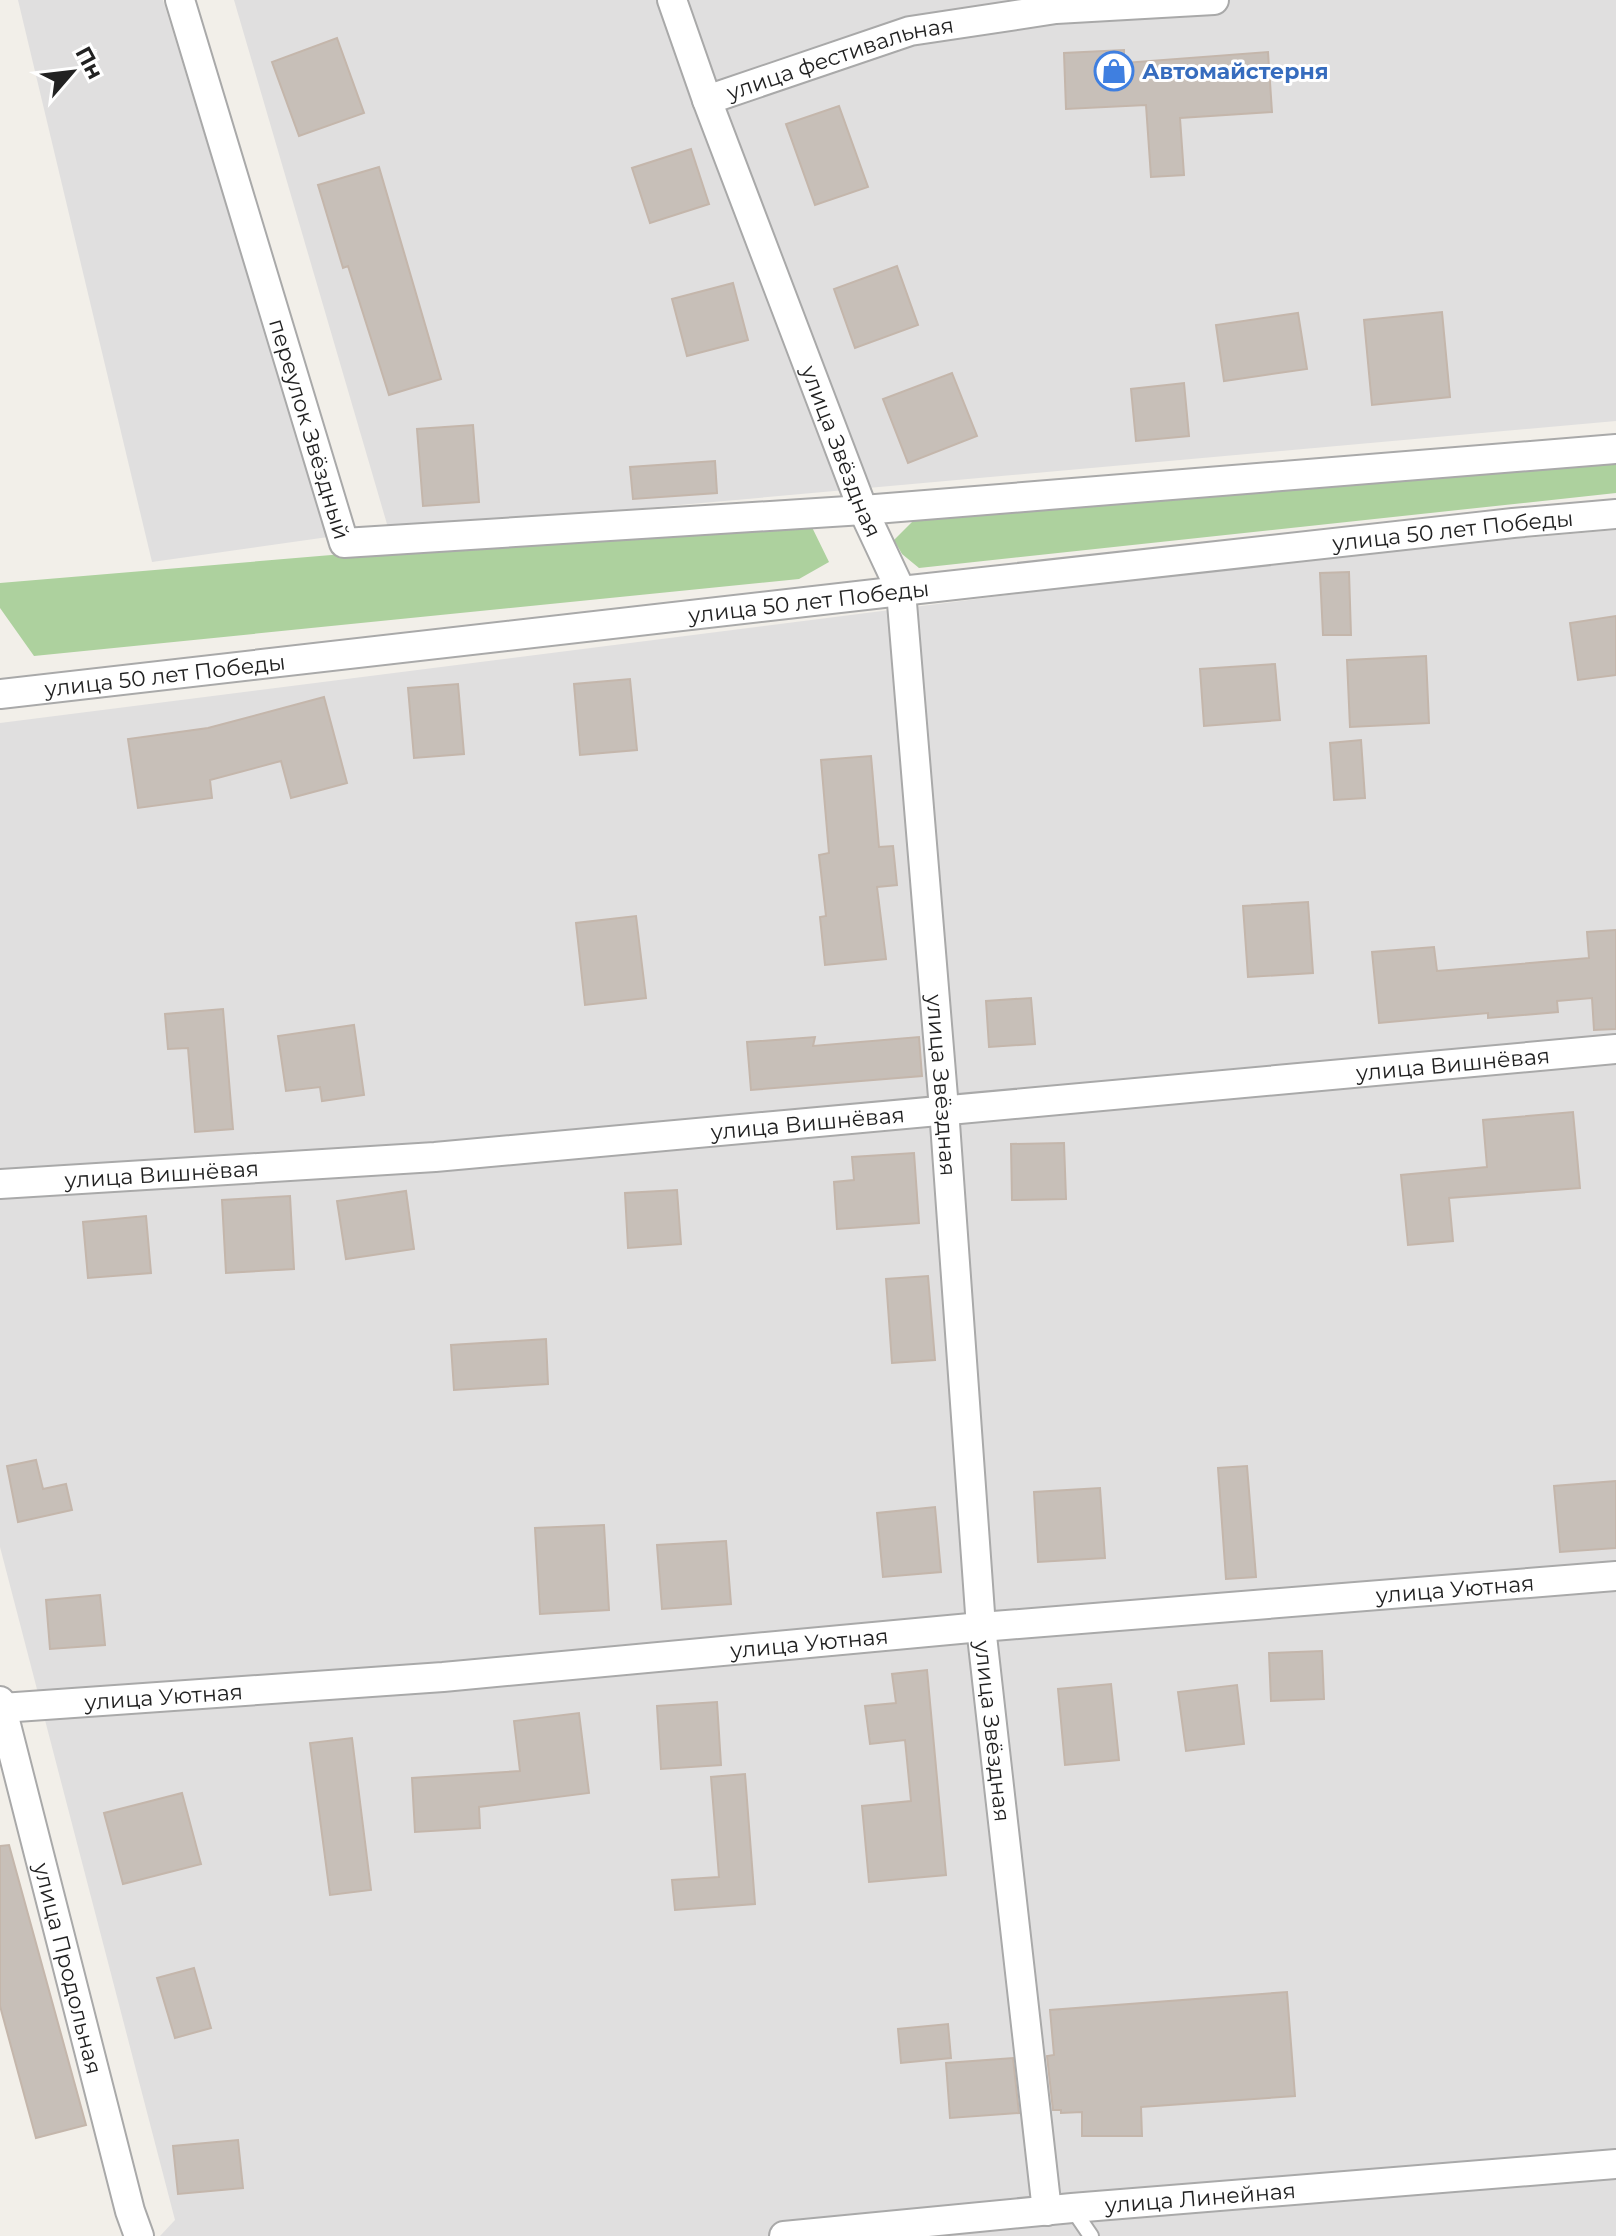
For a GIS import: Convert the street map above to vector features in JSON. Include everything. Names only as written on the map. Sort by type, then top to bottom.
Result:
[{"type":"street","name":"переулок Звёздный","points":[[180,0],[344,543],[863,510]]},
{"type":"street","name":"улица Звёздная","points":[[672,0],[863,510],[901,591],[944,1109],[981,1627],[1059,2210]]},
{"type":"street","name":"улица фестивальная","points":[[707,100],[910,31],[1056,9],[1214,0]]},
{"type":"street","points":[[863,510],[1616,449]]},
{"type":"street","name":"улица 50 лет Победы","points":[[0,694],[901,591],[1616,514]]},
{"type":"street","name":"улица Вишнёвая","points":[[0,1184],[435,1157],[1616,1049]]},
{"type":"street","name":"улица Уютная","points":[[1,1705],[443,1677],[981,1627],[1616,1576]]},
{"type":"street","name":"улица Продольная","points":[[1,1705],[130,2211],[139,2236]]},
{"type":"street","name":"улица Линейная","points":[[784,2236],[1616,2164]]},
{"type":"lane","points":[[1059,2210],[1091,2236]]},
{"type":"shaded area","points":[[18,0],[163,0],[328,537],[152,562]]},
{"type":"shaded area","points":[[234,0],[1616,0],[1616,421],[389,531]]},
{"type":"shaded area","points":[[1616,530],[1616,2236],[160,2236],[175,2220],[0,1547],[0,723],[1292,559]]},
{"type":"green space","points":[[1616,456],[1616,493],[919,568],[902,554],[894,540],[915,519]]},
{"type":"green space","points":[[806,515],[829,562],[799,579],[34,656],[0,608],[0,583]]},
{"type":"building","points":[[337,38],[364,113],[299,136],[272,62]]},
{"type":"building","points":[[1124,50],[1124,63],[1268,52],[1272,112],[1180,118],[1184,175],[1151,177],[1146,105],[1066,109],[1064,53]]},
{"type":"building","points":[[839,106],[868,187],[815,205],[786,124]]},
{"type":"building","points":[[691,149],[709,204],[650,223],[632,168]]},
{"type":"building","points":[[379,167],[441,379],[389,395],[348,266],[343,268],[318,185]]},
{"type":"building","points":[[897,266],[918,325],[855,348],[834,289]]},
{"type":"building","points":[[733,283],[748,340],[687,356],[672,299]]},
{"type":"building","points":[[1442,312],[1450,397],[1372,405],[1364,320]]},
{"type":"building","points":[[1298,313],[1307,369],[1224,381],[1216,325]]},
{"type":"building","points":[[952,373],[977,436],[908,463],[883,399]]},
{"type":"building","points":[[1184,383],[1189,436],[1136,441],[1131,389]]},
{"type":"building","points":[[473,425],[479,502],[423,506],[417,429]]},
{"type":"building","points":[[715,461],[717,493],[633,499],[630,467]]},
{"type":"building","points":[[1349,572],[1351,635],[1323,635],[1320,573]]},
{"type":"building","points":[[1616,616],[1616,675],[1578,680],[1570,623]]},
{"type":"building","points":[[1426,656],[1429,723],[1350,727],[1347,660]]},
{"type":"building","points":[[1275,664],[1280,720],[1204,726],[1200,669]]},
{"type":"building","points":[[630,679],[637,750],[580,755],[574,684]]},
{"type":"building","points":[[458,684],[464,754],[414,758],[408,688]]},
{"type":"building","points":[[324,697],[347,783],[291,798],[281,761],[210,780],[212,798],[138,808],[128,739],[208,728]]},
{"type":"building","points":[[1361,740],[1365,798],[1334,800],[1330,743]]},
{"type":"building","points":[[871,756],[879,847],[893,846],[897,885],[877,887],[886,959],[825,965],[820,917],[826,916],[819,855],[829,853],[821,760]]},
{"type":"building","points":[[1308,902],[1313,973],[1248,977],[1243,906]]},
{"type":"building","points":[[636,916],[646,998],[585,1005],[576,923]]},
{"type":"building","points":[[1616,930],[1616,1029],[1594,1030],[1592,998],[1557,1001],[1558,1012],[1488,1018],[1488,1013],[1379,1023],[1372,952],[1434,947],[1437,971],[1589,958],[1587,932]]},
{"type":"building","points":[[1031,998],[1035,1044],[989,1047],[986,1001]]},
{"type":"building","points":[[223,1009],[233,1129],[195,1132],[188,1048],[168,1049],[165,1014]]},
{"type":"building","points":[[354,1025],[364,1095],[322,1101],[320,1087],[286,1091],[278,1036]]},
{"type":"building","points":[[815,1037],[813,1046],[919,1037],[922,1076],[751,1090],[747,1042]]},
{"type":"building","points":[[1573,1112],[1580,1188],[1449,1198],[1453,1241],[1408,1245],[1401,1175],[1487,1167],[1483,1120]]},
{"type":"building","points":[[1064,1143],[1066,1199],[1012,1200],[1011,1144]]},
{"type":"building","points":[[914,1153],[919,1223],[837,1229],[834,1182],[854,1180],[852,1157]]},
{"type":"building","points":[[677,1190],[681,1244],[628,1248],[625,1193]]},
{"type":"building","points":[[406,1191],[414,1249],[346,1259],[337,1201]]},
{"type":"building","points":[[290,1196],[294,1269],[226,1273],[222,1200]]},
{"type":"building","points":[[146,1216],[151,1273],[88,1278],[83,1222]]},
{"type":"building","points":[[928,1276],[935,1360],[892,1363],[886,1279]]},
{"type":"building","points":[[546,1339],[548,1384],[454,1390],[451,1345]]},
{"type":"building","points":[[36,1460],[43,1489],[66,1484],[72,1510],[18,1522],[7,1466]]},
{"type":"building","points":[[1247,1466],[1256,1577],[1226,1579],[1218,1468]]},
{"type":"building","points":[[1616,1481],[1616,1548],[1560,1552],[1554,1486]]},
{"type":"building","points":[[1100,1488],[1105,1558],[1038,1562],[1034,1492]]},
{"type":"building","points":[[935,1507],[941,1572],[883,1577],[877,1513]]},
{"type":"building","points":[[604,1525],[609,1610],[540,1614],[535,1528]]},
{"type":"building","points":[[726,1541],[731,1604],[662,1609],[657,1545]]},
{"type":"building","points":[[100,1595],[105,1645],[50,1649],[46,1600]]},
{"type":"building","points":[[1322,1651],[1324,1699],[1271,1701],[1269,1653]]},
{"type":"building","points":[[927,1670],[946,1875],[869,1882],[862,1806],[911,1801],[905,1740],[870,1744],[865,1706],[896,1703],[892,1674]]},
{"type":"building","points":[[1111,1684],[1119,1760],[1065,1765],[1058,1689]]},
{"type":"building","points":[[1237,1685],[1244,1744],[1186,1751],[1178,1692]]},
{"type":"building","points":[[717,1702],[721,1765],[661,1769],[657,1706]]},
{"type":"building","points":[[579,1713],[589,1793],[479,1807],[480,1828],[415,1832],[412,1778],[520,1771],[514,1721]]},
{"type":"building","points":[[352,1738],[371,1890],[330,1895],[310,1743]]},
{"type":"building","points":[[745,1774],[755,1904],[675,1910],[672,1880],[719,1877],[711,1777]]},
{"type":"building","points":[[182,1793],[201,1864],[123,1884],[104,1813]]},
{"type":"building","points":[[9,1845],[86,2125],[36,2138],[0,2006],[0,1846]]},
{"type":"building","points":[[194,1968],[211,2028],[175,2038],[157,1978]]},
{"type":"building","points":[[1287,1992],[1295,2096],[1141,2107],[1142,2136],[1082,2136],[1082,2112],[1061,2113],[1061,2110],[1053,2110],[1047,2056],[1054,2055],[1050,2010]]},
{"type":"building","points":[[948,2024],[951,2058],[901,2063],[898,2029]]},
{"type":"building","points":[[1013,2058],[1019,2113],[950,2118],[946,2063]]},
{"type":"building","points":[[238,2140],[243,2188],[178,2194],[173,2146]]},
{"type":"place","name":"Автомайстерня","points":[[1114,71]]}]
